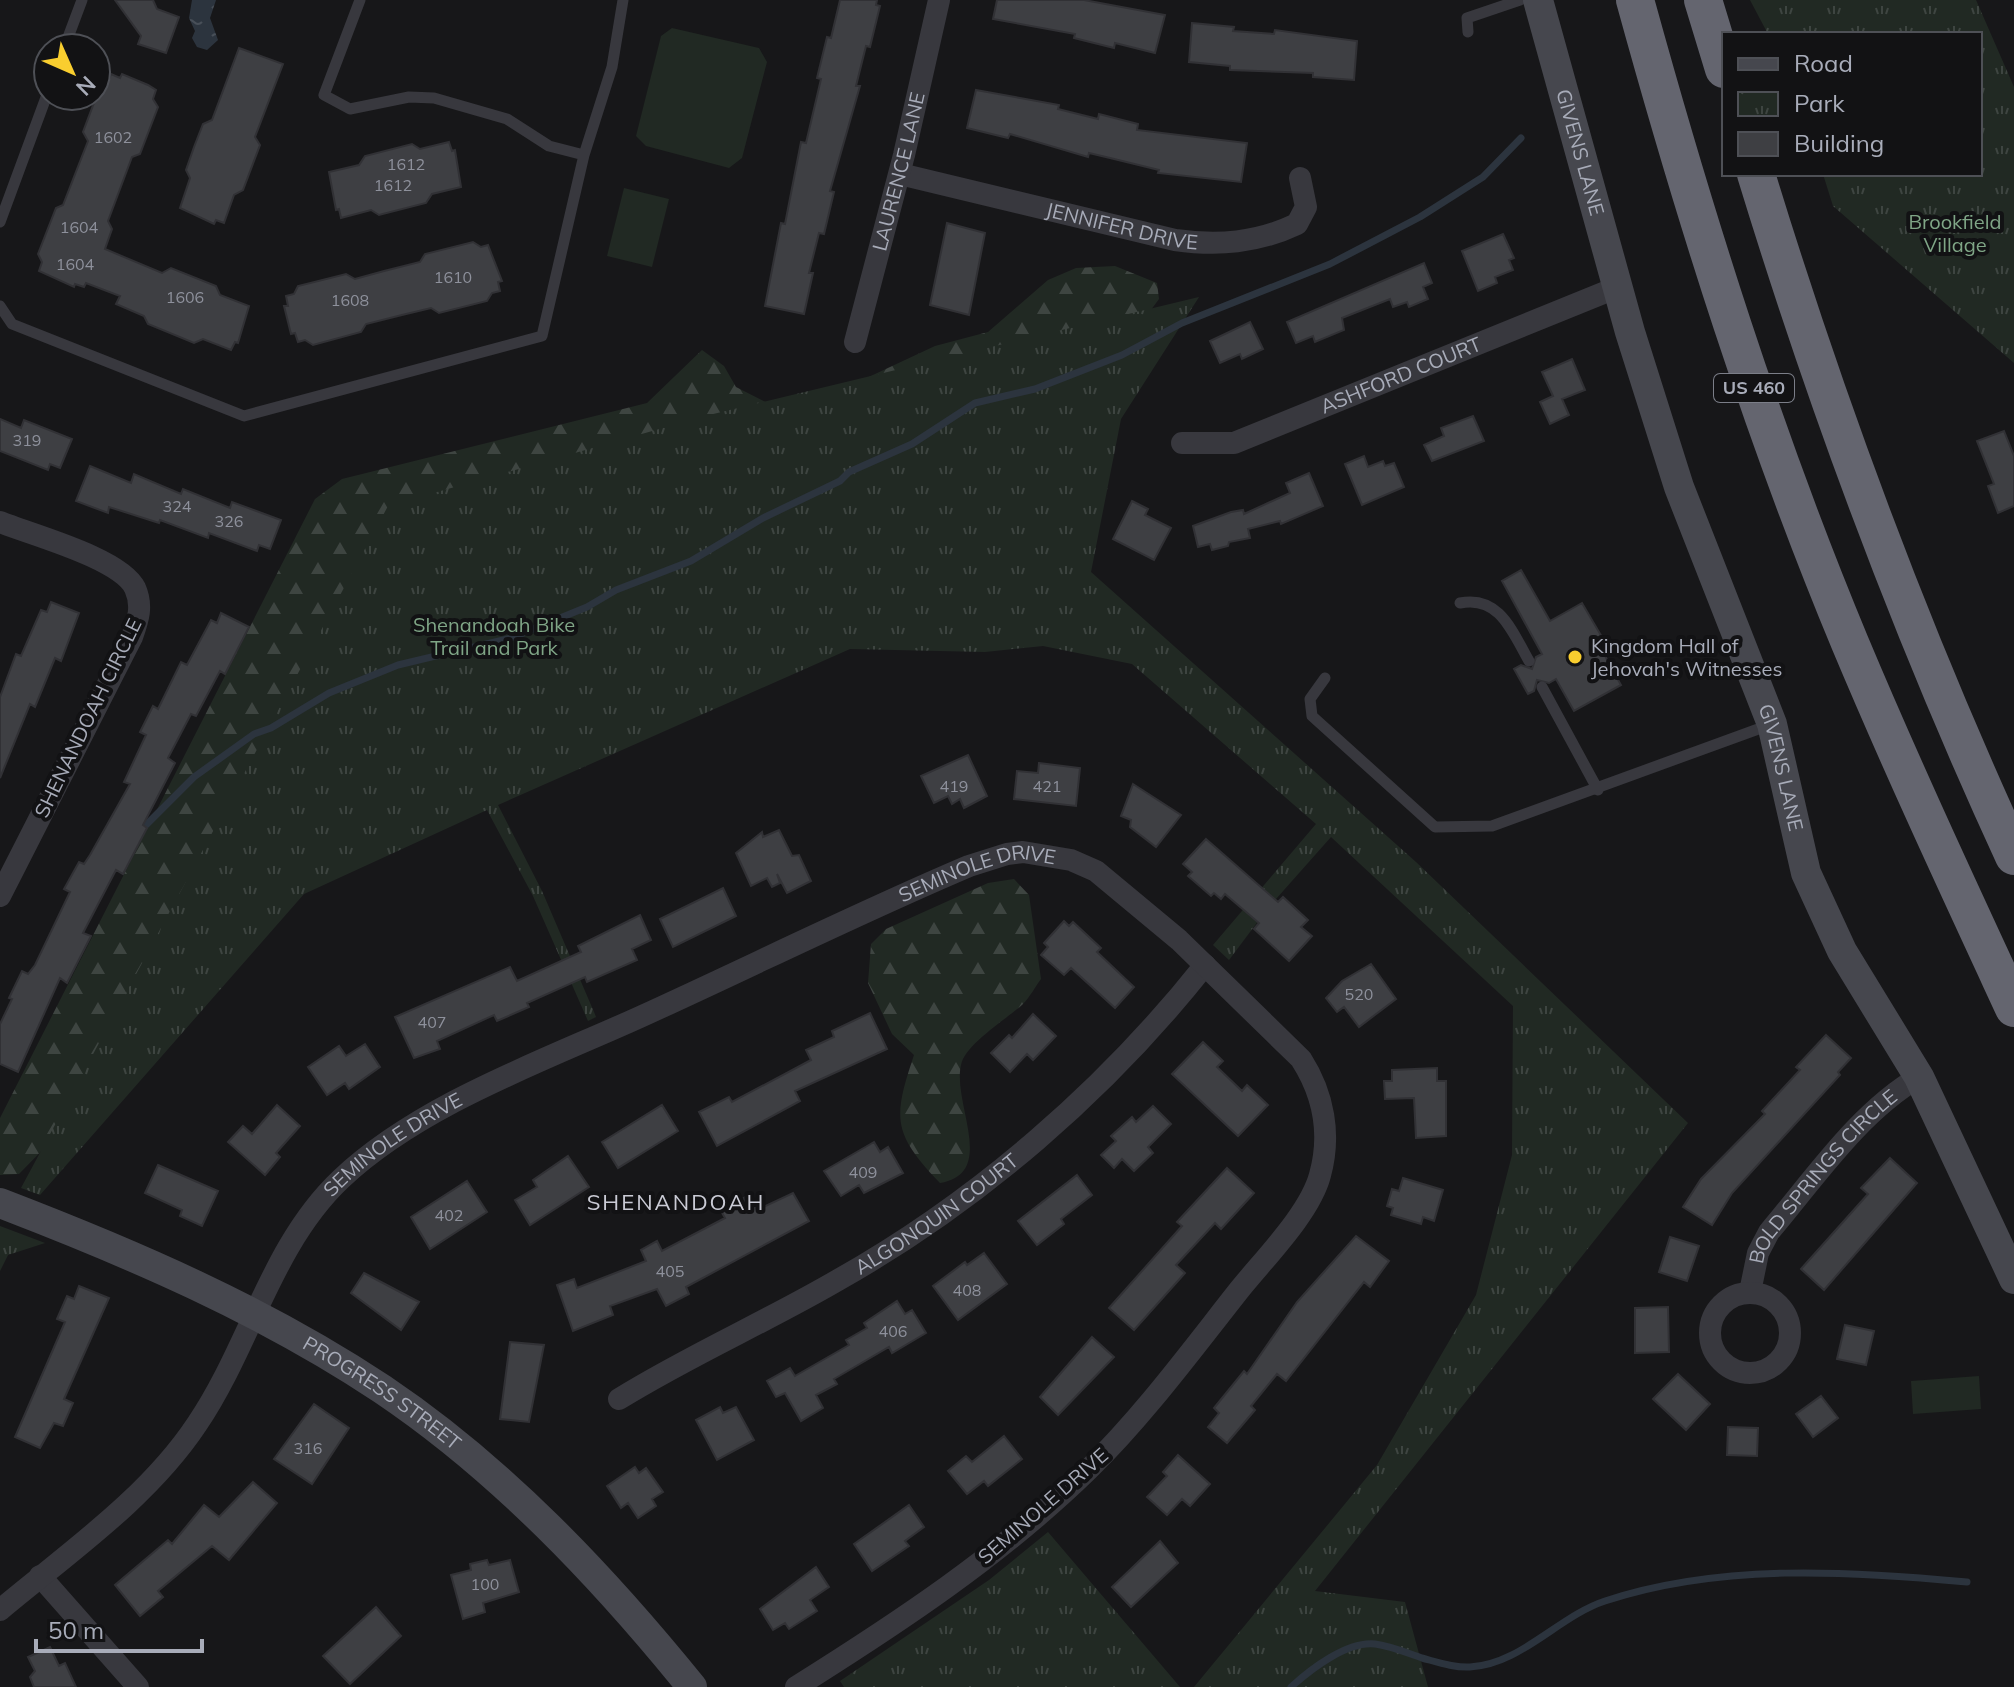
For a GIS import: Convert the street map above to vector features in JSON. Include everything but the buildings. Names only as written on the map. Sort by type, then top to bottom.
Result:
[{"type":"highway","points":[[1612,0],[1671,131]]},
{"type":"highway","name":"US 460","points":[[1635,0],[1671,131],[1744,359],[1838,612],[1911,785],[2014,1008]]},
{"type":"highway","points":[[1704,1],[1722,62]]},
{"type":"highway","name":"US 460","points":[[1757,176],[1805,333],[1849,457],[1971,760],[2014,856]]},
{"type":"street","name":"LAURENCE LANE","points":[[855,342],[900,174],[939,0]]},
{"type":"street","name":"GIVENS LANE","points":[[1538,0],[1618,287],[1683,500],[1772,724],[1806,873],[1842,951],[1919,1077],[2014,1279]]},
{"type":"street","name":"JENNIFER DRIVE","points":[[900,174],[1208,245],[1251,240],[1297,224],[1306,207],[1300,178]]},
{"type":"street","name":"ASHFORD COURT","points":[[1182,443],[1234,443],[1618,287]]},
{"type":"street","name":"SHENANDOAH CIRCLE","points":[[0,522],[114,567],[135,589],[140,615],[0,896]]},
{"type":"street","name":"SEMINOLE DRIVE","points":[[0,1610],[141,1490],[177,1452],[211,1401],[307,1218],[340,1180],[391,1139],[470,1095],[969,866],[1023,852],[1071,860],[1096,871],[1124,891],[1291,1047],[1310,1073],[1320,1098],[1325,1150],[1314,1192],[1158,1394],[1088,1470],[1043,1511],[960,1576],[796,1687]]},
{"type":"street","name":"ALGONQUIN COURT","points":[[619,1399],[693,1355],[840,1280],[957,1204],[1008,1164],[1105,1076],[1205,965]]},
{"type":"street","name":"BOLD SPRINGS CIRCLE","points":[[1750,1292],[1758,1253],[1769,1232],[1869,1118],[1899,1088],[1919,1077]]},
{"type":"street","name":"PROGRESS STREET","points":[[0,1203],[189,1280],[254,1314],[384,1391],[482,1467],[572,1551],[646,1630],[692,1687]]},
{"type":"street","points":[[40,1576],[138,1687]]},
{"type":"lane","points":[[70,32],[82,0]]},
{"type":"lane","points":[[360,0],[324,95],[350,109],[409,97],[434,98],[507,119],[549,146],[584,155]]},
{"type":"lane","points":[[0,306],[12,324],[244,416],[542,336],[584,155],[612,67],[623,0]]},
{"type":"lane","points":[[1468,32],[1467,18],[1520,0]]},
{"type":"lane","points":[[0,222],[41,112]]},
{"type":"lane","points":[[1460,603],[1477,600],[1493,606],[1529,661]]},
{"type":"lane","points":[[1325,678],[1310,699],[1312,716],[1435,827],[1492,826],[1598,790],[1772,724]]},
{"type":"lane","points":[[1542,687],[1598,790]]},
{"type":"green space","name":"Brookfield Village","points":[[1750,0],[1976,0],[2014,87],[2014,363],[1833,206],[1824,176],[1982,176],[1982,32],[1767,32]]},
{"type":"green space","points":[[672,28],[759,48],[767,62],[742,158],[729,168],[646,146],[636,136],[661,36]]},
{"type":"green space","points":[[624,188],[669,199],[652,267],[607,256]]},
{"type":"green space","points":[[1115,266],[1157,283],[1159,299],[1139,326],[469,676],[59,1133],[19,1174],[0,1175],[0,1118],[315,499],[342,479],[647,403],[702,350],[724,366],[736,387],[779,409],[813,403],[935,346],[988,332],[1048,280],[1076,268]]},
{"type":"green space","name":"Shenandoah Bike Trail and Park","points":[[1199,297],[1121,419],[1091,572],[1416,862],[1688,1123],[1315,1591],[1405,1602],[1428,1687],[1194,1687],[1377,1465],[1476,1295],[1512,1155],[1513,1006],[1331,837],[1268,908],[1229,960],[1213,945],[1316,824],[1132,664],[1043,646],[985,652],[850,649],[498,805],[542,891],[594,1012],[596,1017],[588,1021],[533,896],[487,810],[304,894],[40,1195],[21,1188],[388,506],[705,416]]},
{"type":"green space","points":[[1014,879],[1029,895],[1041,979],[1023,1004],[978,1040],[964,1057],[960,1081],[970,1152],[966,1166],[957,1177],[940,1183],[913,1151],[901,1124],[902,1095],[914,1055],[892,1034],[868,983],[871,944],[886,929],[988,883]]},
{"type":"green space","points":[[0,1226],[45,1243],[8,1255],[0,1271]]},
{"type":"green space","points":[[1979,1376],[1981,1409],[1913,1414],[1911,1381]]},
{"type":"green space","points":[[1048,1532],[1180,1687],[844,1687],[840,1681],[989,1580]]},
{"type":"water","points":[[192,0],[216,0],[210,18],[218,40],[207,50],[197,47],[192,38],[195,31],[189,18]]},
{"type":"waterway","points":[[139,832],[194,777],[254,734],[271,728],[329,693],[398,665],[511,638],[587,607],[616,590],[691,561],[763,518],[840,481],[849,472],[912,444],[975,403],[1035,389],[1122,355],[1182,323],[1330,264],[1420,217],[1483,177],[1521,138]]},
{"type":"waterway","points":[[1291,1687],[1330,1658],[1364,1644],[1387,1646],[1452,1666],[1488,1664],[1523,1649],[1572,1617],[1605,1601],[1693,1580],[1739,1575],[1831,1573],[1967,1582]]},
{"type":"place","name":"Kingdom Hall of Jehovah's Witnesses","points":[[1575,657]]},
{"type":"district","name":"SHENANDOAH","points":[[676,1202]]}]
